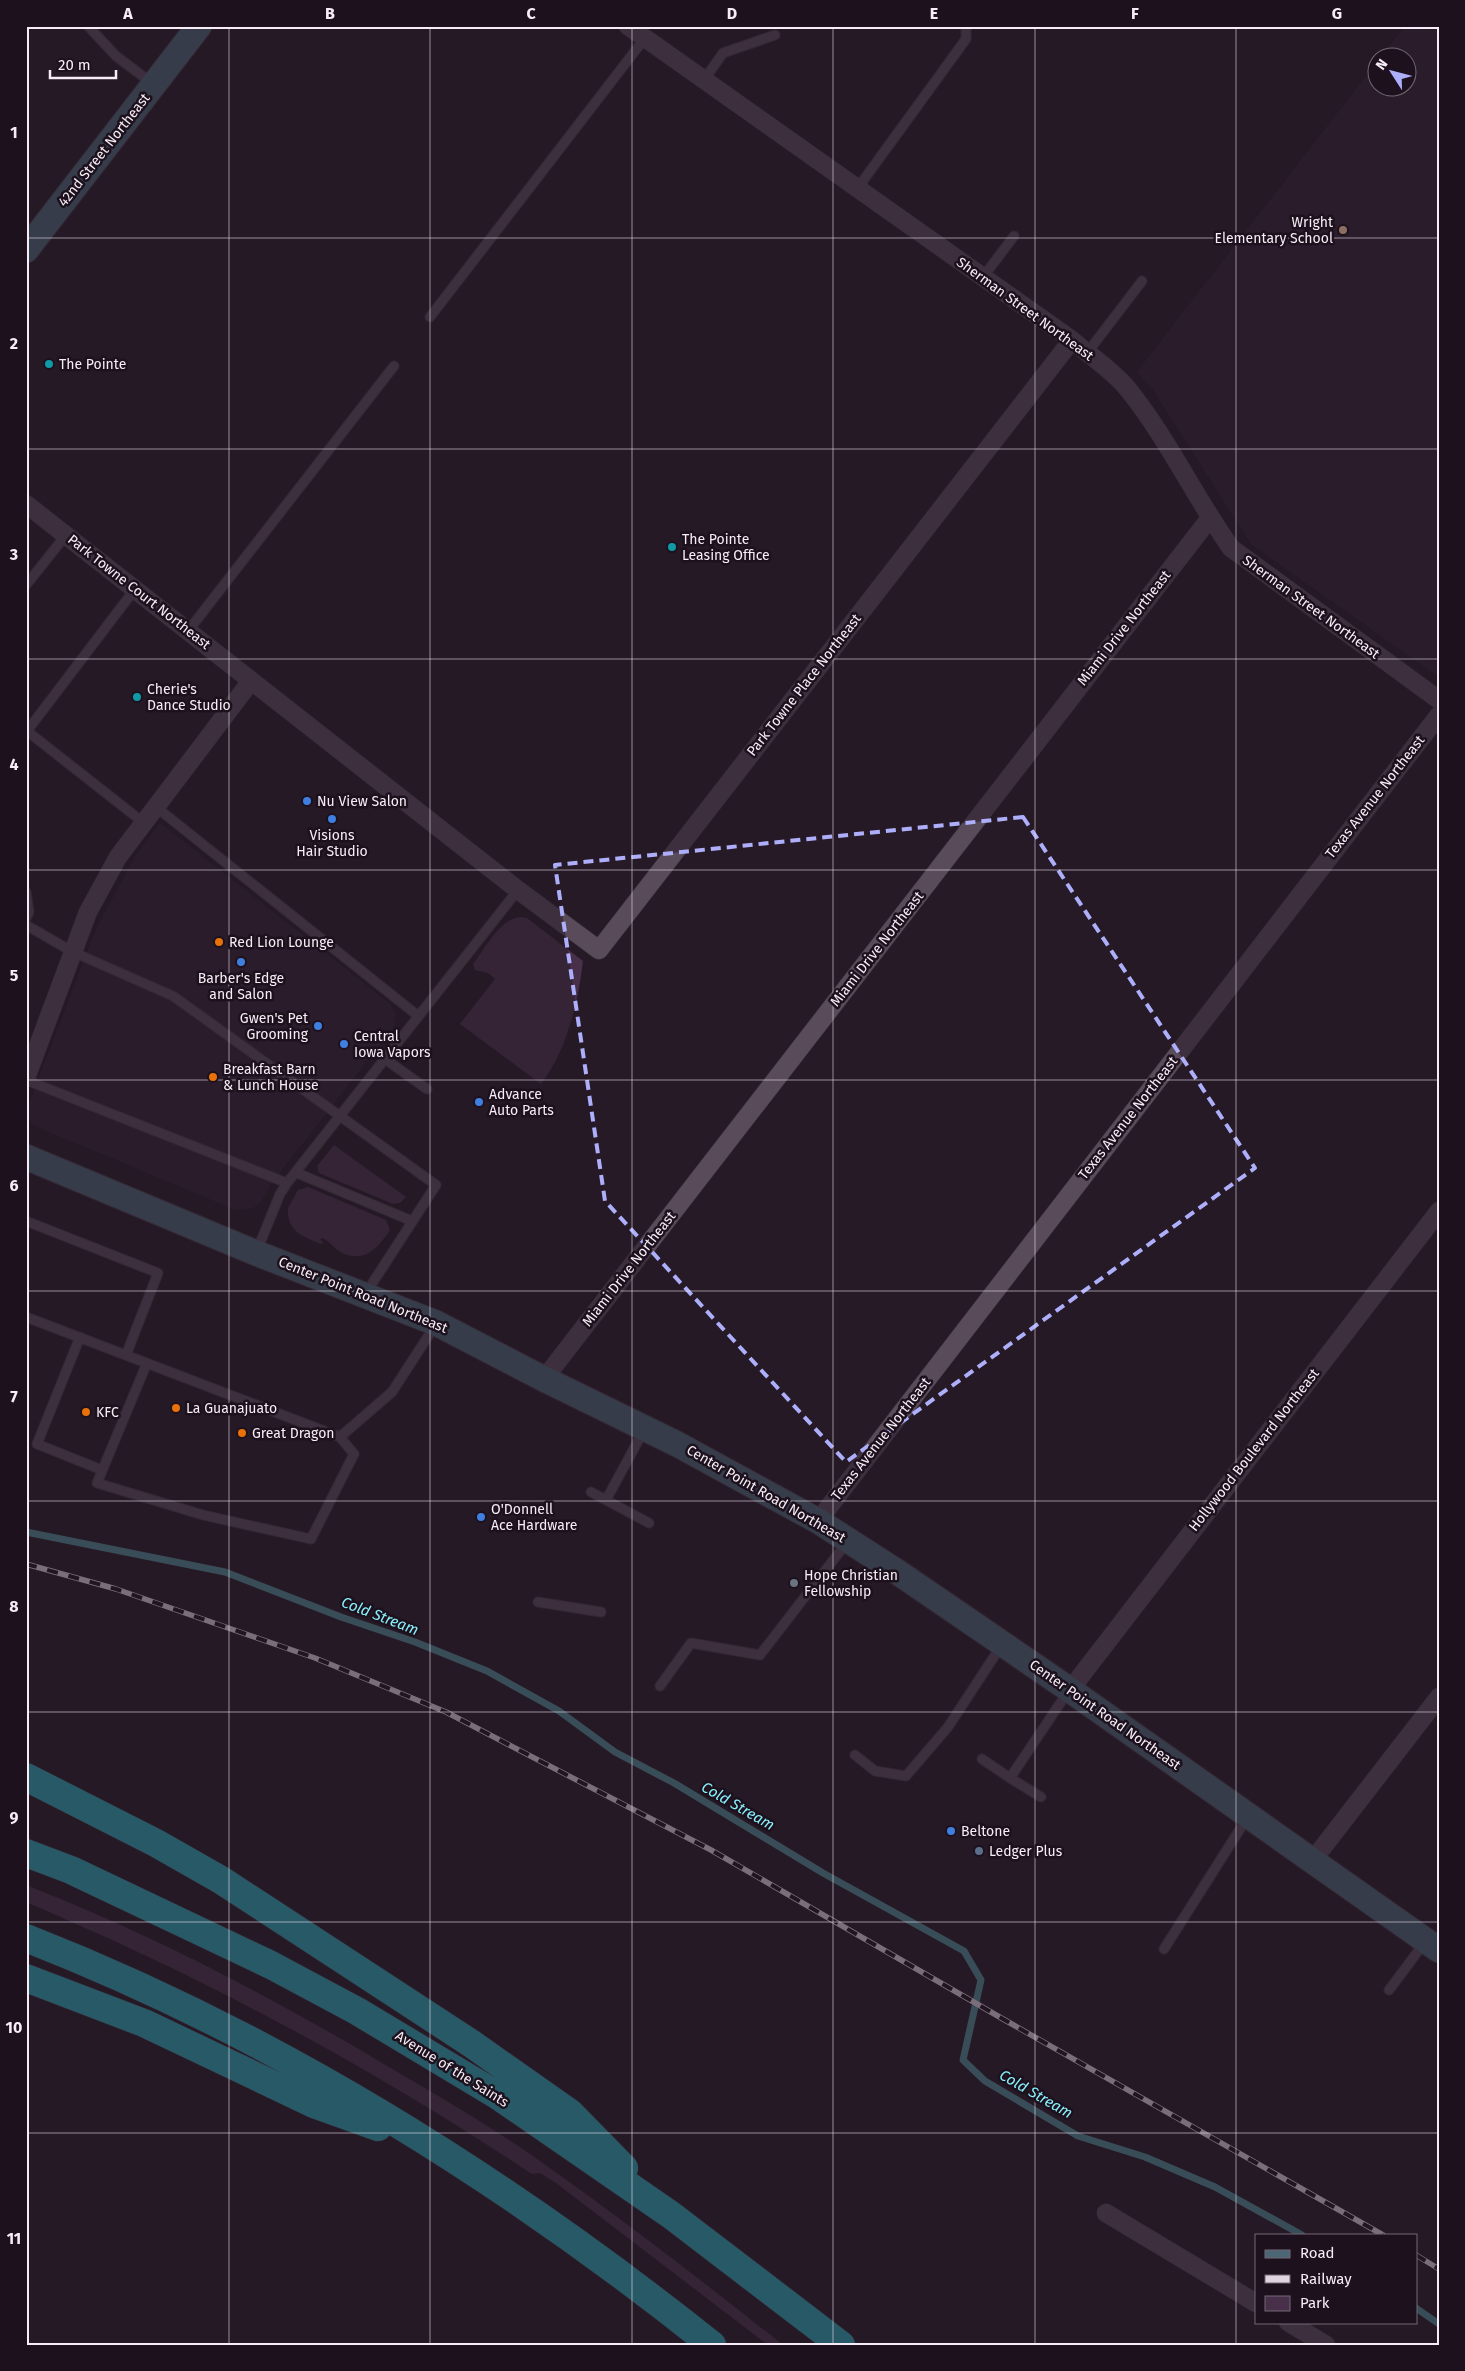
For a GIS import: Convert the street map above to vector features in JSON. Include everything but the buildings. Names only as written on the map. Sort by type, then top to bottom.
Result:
[{"type":"highway","points":[[26,1777],[156,1843],[222,1880],[472,2044],[570,2113],[670,2215]]},
{"type":"highway","name":"Avenue of the Saints","points":[[26,1853],[71,1870],[271,1965],[357,2011],[497,2095],[670,2215],[841,2345]]},
{"type":"highway","points":[[26,1938],[122,1978],[324,2080],[436,2147],[537,2215],[630,2281],[712,2345]]},
{"type":"highway","points":[[26,1978],[144,2022],[314,2104],[436,2147]]},
{"type":"main road","name":"42nd Street Northeast","points":[[26,250],[199,26]]},
{"type":"main road","name":"Center Point Road Northeast","points":[[26,1157],[256,1253],[436,1323],[544,1379],[646,1428],[818,1521],[1070,1690],[1313,1860],[1432,1946]]},
{"type":"street","name":"Sherman Street Northeast","points":[[628,26],[1072,340],[1126,386],[1162,437],[1230,548],[1439,700]]},
{"type":"street","name":"Park Towne Place Northeast","points":[[518,890],[599,950],[1072,340]]},
{"type":"street","name":"Park Towne Court Northeast","points":[[26,504],[518,890]]},
{"type":"street","name":"Miami Drive Northeast","points":[[544,1379],[1210,518]]},
{"type":"street","points":[[26,1079],[88,912],[118,857],[251,681]]},
{"type":"street","name":"Texas Avenue Northeast","points":[[818,1521],[1439,715]]},
{"type":"street","name":"Hollywood Boulevard Northeast","points":[[1070,1690],[1439,1211]]},
{"type":"street","points":[[1313,1860],[1439,1697]]},
{"type":"street","points":[[1106,2213],[1255,2302]]},
{"type":"street","points":[[1291,2324],[1326,2345]]},
{"type":"lane","points":[[88,26],[116,56],[154,85]]},
{"type":"lane","points":[[857,189],[966,40],[966,26]]},
{"type":"lane","points":[[704,80],[723,54],[775,35]]},
{"type":"lane","points":[[430,317],[645,38]]},
{"type":"lane","points":[[983,277],[1014,236]]},
{"type":"lane","points":[[1087,353],[1142,281]]},
{"type":"lane","points":[[188,631],[394,366]]},
{"type":"lane","points":[[26,584],[66,535]]},
{"type":"lane","points":[[135,589],[27,731],[144,823]]},
{"type":"lane","points":[[156,807],[418,1015]]},
{"type":"lane","points":[[256,1253],[280,1194],[287,1183],[297,1173],[418,1015],[518,890]]},
{"type":"lane","points":[[26,892],[29,912],[26,918]]},
{"type":"lane","points":[[26,926],[73,952],[173,996],[340,1118],[436,1185],[365,1295]]},
{"type":"lane","points":[[385,1059],[427,1090]]},
{"type":"lane","points":[[26,1079],[287,1183]]},
{"type":"lane","points":[[297,1173],[412,1221]]},
{"type":"lane","points":[[26,1221],[158,1273],[126,1355]]},
{"type":"lane","points":[[26,1316],[340,1437],[354,1454],[311,1539],[203,1515],[97,1484],[147,1363]]},
{"type":"lane","points":[[340,1437],[392,1392],[436,1323]]},
{"type":"lane","points":[[80,1337],[37,1444],[102,1470]]},
{"type":"lane","points":[[606,1500],[646,1428]]},
{"type":"lane","points":[[591,1492],[649,1523]]},
{"type":"lane","points":[[660,1686],[691,1643],[760,1655],[848,1540]]},
{"type":"lane","points":[[538,1602],[601,1612]]},
{"type":"lane","points":[[855,1755],[875,1771],[906,1776],[948,1727],[1002,1644]]},
{"type":"lane","points":[[1010,1778],[1070,1690]]},
{"type":"lane","points":[[982,1760],[1040,1797]]},
{"type":"lane","points":[[1164,1949],[1249,1815]]},
{"type":"lane","points":[[1389,1990],[1432,1946]]},
{"type":"highlighted area","points":[[1023,817],[1255,1168],[846,1462],[605,1201],[555,865]]},
{"type":"shaded area","name":"Wright Elementary School","points":[[1405,26],[1439,26],[1439,677],[1251,544],[1154,391],[1137,372],[1368,74],[1368,98],[1418,98],[1418,48],[1388,48]]},
{"type":"shaded area","points":[[160,823],[389,1003],[395,1012],[395,1025],[273,1181],[260,1203],[253,1208],[236,1210],[33,1125],[29,1119],[27,1109],[97,927],[135,857]]},
{"type":"green space","points":[[527,918],[583,961],[570,1026],[558,1056],[541,1084],[460,1024],[495,979],[488,973],[475,970],[473,964],[500,928],[513,919]]},
{"type":"green space","points":[[334,1145],[406,1197],[400,1203],[393,1204],[319,1173],[317,1166]]},
{"type":"green space","points":[[308,1187],[386,1220],[390,1230],[376,1248],[364,1255],[358,1256],[342,1253],[323,1238],[320,1239],[323,1243],[321,1244],[302,1235],[297,1232],[290,1222],[288,1208],[298,1190]]},
{"type":"green space","points":[[26,1885],[120,1924],[256,1992],[345,2041],[461,2109],[530,2154],[595,2200],[783,2345],[768,2345],[556,2183],[540,2173],[532,2174],[410,2097],[285,2026],[158,1961],[26,1902]]},
{"type":"waterway","name":"Cold Stream","points":[[26,1532],[225,1572],[341,1617],[415,1642],[487,1671],[559,1711],[615,1752],[674,1783],[823,1873],[964,1951],[981,1980],[963,2060],[985,2081],[1078,2136],[1145,2157],[1215,2187],[1300,2234]]},
{"type":"waterway","name":"Cold Stream","points":[[1418,2309],[1439,2324]]},
{"type":"railway","points":[[26,1564],[116,1589],[315,1658],[446,1712],[711,1850],[1381,2234]]},
{"type":"railway","points":[[1418,2256],[1439,2269]]},
{"type":"place","name":"Wright Elementary School","points":[[1343,230]]},
{"type":"place","name":"The Pointe","points":[[49,364]]},
{"type":"place","name":"The Pointe Leasing Office","points":[[672,547]]},
{"type":"place","name":"Cherie's Dance Studio","points":[[137,697]]},
{"type":"place","name":"Nu View Salon","points":[[307,801]]},
{"type":"place","name":"Visions Hair Studio","points":[[332,819]]},
{"type":"place","name":"Red Lion Lounge","points":[[219,942]]},
{"type":"place","name":"Barber's Edge and Salon","points":[[241,962]]},
{"type":"place","name":"Gwen's Pet Grooming","points":[[318,1026]]},
{"type":"place","name":"Central Iowa Vapors","points":[[344,1044]]},
{"type":"place","name":"Breakfast Barn & Lunch House","points":[[213,1077]]},
{"type":"place","name":"Advance Auto Parts","points":[[479,1102]]},
{"type":"place","name":"La Guanajuato","points":[[176,1408]]},
{"type":"place","name":"KFC","points":[[86,1412]]},
{"type":"place","name":"Great Dragon","points":[[242,1433]]},
{"type":"place","name":"O'Donnell Ace Hardware","points":[[481,1517]]},
{"type":"place","name":"Hope Christian Fellowship","points":[[794,1583]]},
{"type":"place","name":"Beltone","points":[[951,1831]]},
{"type":"place","name":"Ledger Plus","points":[[979,1851]]}]
